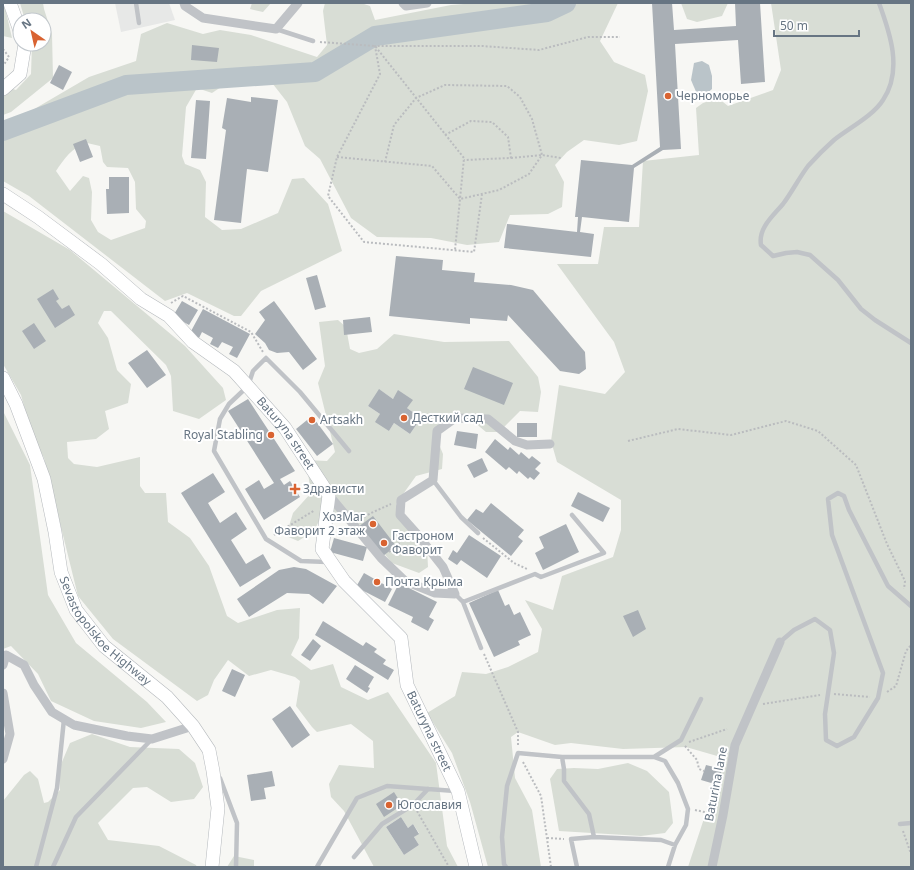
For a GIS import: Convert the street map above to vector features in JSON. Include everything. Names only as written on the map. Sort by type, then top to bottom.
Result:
[{"type":"main road","points":[[3,89],[20,74],[24,52]]},
{"type":"main road","name":"Baturyna street","points":[[3,194],[38,216],[101,264],[142,299],[169,316],[193,342],[234,371],[285,428],[328,499],[322,549],[344,581],[401,638],[407,685],[458,791],[476,867]]},
{"type":"main road","name":"Sevastopolskoe Highway","points":[[3,378],[16,404],[44,480],[55,532],[61,572],[76,610],[104,646],[167,698],[209,750],[218,808],[212,867]]},
{"type":"main road","points":[[3,395],[20,432],[38,478],[52,558],[65,600],[78,624],[92,643],[190,727]]},
{"type":"street","points":[[184,3],[185,6],[203,18],[276,29],[298,3]]},
{"type":"street","points":[[403,3],[406,6],[427,3]]},
{"type":"street","points":[[328,499],[354,525],[381,558],[405,581],[434,593],[455,594],[443,567],[400,515],[401,500],[433,480],[437,431],[455,418],[488,419],[515,440],[527,445],[550,444]]},
{"type":"street","name":"Baturina lane","points":[[712,867],[735,745],[780,642]]},
{"type":"street","points":[[3,665],[6,655],[24,665],[34,685],[52,712],[74,725],[127,736],[152,739],[190,727]]},
{"type":"street","points":[[3,693],[10,734],[3,759]]},
{"type":"lane","points":[[136,3],[139,23]]},
{"type":"lane","points":[[879,3],[893,52],[894,69],[891,84],[883,100],[862,120],[834,140],[808,166],[784,202],[766,222],[760,238],[761,245],[773,256],[797,252],[810,255],[838,280],[862,309],[875,320],[911,343]]},
{"type":"lane","points":[[276,29],[316,41]]},
{"type":"lane","points":[[331,562],[301,561],[266,539],[214,451],[220,419],[229,404],[248,386],[253,371],[266,358],[300,392],[349,451]]},
{"type":"lane","points":[[433,480],[461,517],[478,533]]},
{"type":"lane","points":[[780,642],[794,630],[815,619],[830,630],[834,653],[825,714],[826,740],[837,746],[854,737],[878,698],[883,672],[832,535],[828,499],[838,492],[844,496],[849,510],[888,586],[911,606]]},
{"type":"lane","points":[[463,602],[535,574],[541,577],[604,553],[572,515]]},
{"type":"lane","points":[[455,594],[463,602],[481,648]]},
{"type":"lane","points":[[654,757],[681,740],[701,699]]},
{"type":"lane","points":[[36,867],[57,788],[64,719]]},
{"type":"lane","points":[[53,867],[76,817],[152,739]]},
{"type":"lane","points":[[209,750],[236,823],[236,867]]},
{"type":"lane","points":[[506,867],[504,864],[502,837],[506,793],[518,753],[562,758],[654,757],[664,761],[678,784],[688,809],[686,824],[675,845],[668,867]]},
{"type":"lane","points":[[562,758],[564,781],[589,814],[594,837]]},
{"type":"lane","points":[[317,867],[358,798],[387,786],[458,791]]},
{"type":"lane","points":[[354,857],[382,824],[413,805],[428,789]]},
{"type":"lane","points":[[900,824],[911,824]]},
{"type":"lane","points":[[577,867],[572,839],[594,837],[661,840],[675,845]]},
{"type":"path","points":[[316,41],[374,46],[482,46],[539,50],[588,37],[620,37]]},
{"type":"path","points":[[374,46],[464,158],[455,250]]},
{"type":"path","points":[[374,46],[380,74],[336,157],[328,196],[364,242],[474,252],[482,194]]},
{"type":"path","points":[[3,49],[9,57],[3,66]]},
{"type":"path","points":[[385,162],[394,125],[416,98],[444,85],[507,86],[520,97],[532,119],[542,155],[529,174],[500,190],[460,199]]},
{"type":"path","points":[[445,135],[471,121],[492,122],[508,137],[511,158]]},
{"type":"path","points":[[464,160],[542,155],[561,158]]},
{"type":"path","points":[[336,157],[432,166],[460,199]]},
{"type":"path","points":[[159,310],[183,296],[251,332],[266,358]]},
{"type":"path","points":[[628,441],[678,429],[731,435],[786,421],[818,431],[856,465],[887,544],[905,580],[903,599]]},
{"type":"path","points":[[266,539],[328,499]]},
{"type":"path","points":[[354,525],[371,513],[401,500]]},
{"type":"path","points":[[381,558],[397,546],[411,528]]},
{"type":"path","points":[[478,533],[514,563],[535,574]]},
{"type":"path","points":[[752,706],[828,694],[878,698],[896,686],[906,651],[911,645]]},
{"type":"path","points":[[481,648],[518,732],[518,753],[541,796],[552,867]]},
{"type":"path","points":[[704,771],[699,769],[697,760],[683,744],[727,728]]},
{"type":"path","points":[[413,805],[449,867]]},
{"type":"path","points":[[688,809],[723,815]]},
{"type":"path","points":[[900,824],[911,854]]},
{"type":"path","points":[[547,838],[572,839]]},
{"type":"shaded area","points":[[3,3],[4,3],[12,38],[3,36]]},
{"type":"shaded area","points":[[20,3],[43,3],[45,12],[23,12]]},
{"type":"shaded area","points":[[115,3],[169,3],[175,20],[121,32]]},
{"type":"shaded area","points":[[252,3],[271,3],[263,12],[250,9]]},
{"type":"shaded area","points":[[325,3],[361,3],[370,6],[375,20],[451,5],[477,3],[618,3],[600,41],[614,62],[645,75],[648,91],[637,141],[619,145],[584,140],[567,152],[555,165],[564,182],[562,207],[548,214],[510,215],[499,242],[467,245],[431,238],[377,237],[351,218],[320,159],[305,146],[287,102],[265,74],[245,71],[212,93],[197,88],[186,107],[182,156],[185,164],[200,170],[206,182],[205,217],[222,230],[241,229],[278,213],[292,179],[304,178],[328,204],[342,251],[261,291],[241,316],[234,316],[187,293],[165,301],[29,196],[3,181],[3,131],[36,108],[89,77],[136,61],[141,34],[167,23],[203,34],[220,30],[251,35],[317,57],[327,45],[323,11]],"holes":[[[87,143],[100,146],[103,162],[107,167],[128,168],[135,182],[136,209],[146,221],[145,228],[111,240],[98,232],[91,220],[92,192],[89,178],[83,176],[70,191],[56,171],[65,158],[77,147]]]},
{"type":"shaded area","points":[[681,3],[728,3],[722,16],[697,22],[687,19]]},
{"type":"shaded area","points":[[771,3],[911,3],[911,867],[688,867],[724,758],[686,747],[623,749],[571,743],[555,745],[518,732],[511,737],[515,778],[532,810],[541,867],[488,867],[470,802],[452,753],[427,713],[455,696],[462,672],[486,674],[508,667],[538,652],[542,629],[525,600],[553,610],[562,576],[613,557],[621,530],[621,500],[557,462],[551,441],[559,385],[605,394],[625,372],[614,342],[557,264],[598,264],[604,227],[639,227],[643,161],[699,155],[696,108],[703,103],[718,98],[728,106],[773,90],[781,70]]},
{"type":"shaded area","points":[[52,34],[53,78],[11,112],[3,115],[3,86],[16,90],[31,74],[32,52],[52,52]]},
{"type":"shaded area","points":[[702,61],[709,65],[712,76],[712,89],[705,95],[697,94],[691,80],[694,63]]},
{"type":"shaded area","points":[[3,211],[70,250],[185,346],[223,388],[226,400],[199,419],[173,411],[171,376],[166,365],[111,311],[104,311],[98,323],[108,338],[117,370],[131,384],[128,403],[105,411],[109,429],[96,439],[67,442],[68,458],[74,464],[97,467],[140,457],[140,486],[145,493],[166,493],[168,522],[190,538],[209,566],[227,616],[238,623],[277,610],[300,608],[299,638],[291,655],[311,670],[333,664],[341,687],[368,700],[388,692],[436,763],[447,846],[458,867],[374,867],[344,811],[331,797],[329,784],[339,765],[374,768],[373,741],[351,724],[317,732],[296,706],[300,681],[295,677],[271,670],[249,676],[228,660],[214,680],[208,695],[197,701],[113,639],[78,596],[44,458],[32,434],[21,395],[3,364]],"holes":[[[401,817],[408,828],[413,824],[419,833],[414,837],[419,845],[404,855],[386,827]]]},
{"type":"shaded area","points":[[338,320],[346,327],[350,349],[359,353],[377,349],[394,334],[444,342],[509,341],[538,377],[541,392],[538,412],[520,411],[499,432],[486,432],[468,417],[441,417],[435,435],[443,454],[442,469],[416,476],[396,504],[410,533],[427,548],[428,567],[419,573],[392,563],[361,525],[335,520],[328,503],[314,531],[298,541],[286,536],[293,513],[311,493],[306,460],[327,461],[335,452],[318,383],[325,366],[319,322]],"holes":[[[380,390],[393,399],[399,391],[407,408],[421,418],[410,434],[394,423],[389,431],[380,414],[368,406]]]},
{"type":"shaded area","points":[[3,411],[30,465],[48,595],[76,643],[147,702],[166,722],[141,728],[94,721],[51,701],[38,674],[11,646],[3,649]]},
{"type":"shaded area","points":[[92,734],[130,747],[179,749],[195,763],[203,787],[194,799],[171,802],[147,787],[133,788],[98,823],[108,840],[159,846],[196,865],[197,867],[3,867],[3,801],[24,775],[30,771],[38,779],[44,803],[48,802],[60,790],[59,769],[70,743]]},
{"type":"shaded area","points":[[628,763],[647,771],[669,792],[673,823],[665,833],[641,836],[559,831],[550,779],[557,769],[598,769]]},
{"type":"shaded area","points":[[234,856],[254,860],[254,867],[227,867]]},
{"type":"building","points":[[652,3],[672,3],[674,30],[736,26],[735,3],[760,3],[765,82],[741,84],[738,40],[675,44],[681,149],[663,150],[634,168],[629,222],[582,217],[580,232],[594,234],[591,257],[504,248],[507,224],[577,232],[578,217],[575,217],[581,160],[632,165],[660,147]]},
{"type":"building","points":[[192,45],[219,48],[217,62],[191,60]]},
{"type":"building","points":[[59,65],[72,72],[63,90],[50,83]]},
{"type":"building","points":[[251,97],[278,100],[268,172],[247,169],[241,223],[214,220],[226,130],[222,128],[227,98],[251,102]]},
{"type":"building","points":[[196,100],[210,101],[206,159],[191,158]]},
{"type":"building","points":[[86,139],[93,157],[80,162],[73,144]]},
{"type":"building","points":[[109,177],[129,177],[129,213],[107,214],[106,189],[109,189]]},
{"type":"building","points":[[396,256],[443,260],[442,270],[475,273],[474,282],[511,285],[533,290],[585,352],[586,369],[579,374],[560,371],[508,315],[507,321],[470,318],[470,324],[389,316]]},
{"type":"building","points":[[317,275],[326,307],[315,310],[306,278]]},
{"type":"building","points":[[53,289],[59,299],[56,301],[62,309],[69,305],[75,315],[55,328],[37,299]]},
{"type":"building","points":[[182,301],[198,310],[189,325],[173,316]]},
{"type":"building","points":[[274,301],[317,359],[303,370],[289,352],[277,353],[269,350],[265,343],[255,334],[265,320],[259,312]]},
{"type":"building","points":[[203,309],[250,334],[237,358],[229,354],[233,347],[222,342],[218,348],[210,344],[213,338],[202,332],[199,338],[190,333]]},
{"type":"building","points":[[370,317],[372,332],[344,335],[343,320]]},
{"type":"building","points":[[34,323],[46,341],[34,349],[22,331]]},
{"type":"building","points":[[147,350],[166,375],[147,388],[128,363]]},
{"type":"building","points":[[473,367],[513,383],[504,405],[464,389]]},
{"type":"building","points":[[379,389],[393,399],[398,390],[413,400],[407,408],[421,418],[410,434],[394,423],[389,431],[375,422],[380,414],[368,406]]},
{"type":"building","points":[[248,399],[295,471],[280,479],[284,485],[290,481],[300,497],[264,520],[245,489],[259,480],[264,489],[274,483],[228,411]]},
{"type":"building","points":[[312,416],[333,444],[317,456],[296,429]]},
{"type":"building","points":[[517,423],[537,423],[537,437],[517,437]]},
{"type":"building","points":[[457,431],[478,434],[476,449],[454,445]]},
{"type":"building","points":[[495,439],[508,450],[510,447],[519,455],[521,452],[529,459],[532,456],[541,463],[535,469],[540,473],[534,480],[530,477],[528,479],[519,471],[517,474],[509,467],[506,470],[485,452]]},
{"type":"building","points":[[482,458],[488,471],[474,478],[467,465]]},
{"type":"building","points":[[213,473],[225,492],[208,503],[220,523],[236,512],[247,529],[231,540],[246,564],[263,554],[271,568],[240,587],[181,493]]},
{"type":"building","points":[[578,492],[610,508],[603,522],[571,506]]},
{"type":"building","points":[[491,503],[524,530],[518,537],[523,541],[511,556],[467,520],[476,509],[483,513]]},
{"type":"building","points":[[373,516],[396,546],[383,556],[358,527]]},
{"type":"building","points":[[566,524],[579,552],[543,570],[535,553],[544,548],[539,537]]},
{"type":"building","points":[[469,535],[501,556],[487,578],[461,560],[457,565],[448,559],[453,550],[457,553]]},
{"type":"building","points":[[334,538],[367,547],[363,561],[330,552]]},
{"type":"building","points":[[294,567],[306,569],[337,586],[323,604],[309,594],[287,593],[249,617],[237,599],[279,570]]},
{"type":"building","points":[[364,573],[392,589],[385,602],[356,587]]},
{"type":"building","points":[[399,583],[437,602],[429,617],[434,620],[428,631],[411,622],[413,617],[388,605]]},
{"type":"building","points":[[498,590],[505,606],[509,604],[514,615],[520,612],[531,635],[518,641],[520,645],[494,657],[469,603]]},
{"type":"building","points":[[638,610],[646,629],[633,637],[623,616]]},
{"type":"building","points":[[323,621],[363,646],[366,642],[377,649],[374,652],[386,660],[383,664],[394,670],[388,680],[315,635]]},
{"type":"building","points":[[313,639],[321,646],[310,661],[301,655]]},
{"type":"building","points":[[355,665],[374,677],[368,687],[370,688],[367,693],[346,679]]},
{"type":"building","points":[[232,669],[245,675],[235,697],[222,691]]},
{"type":"building","points":[[290,706],[310,735],[292,748],[272,719]]},
{"type":"building","points":[[706,765],[722,769],[718,785],[701,780]]},
{"type":"building","points":[[272,771],[275,786],[264,788],[266,799],[251,801],[247,775]]},
{"type":"building","name":"Югославия","points":[[394,792],[402,805],[384,817],[376,804]]},
{"type":"building","points":[[401,817],[408,828],[413,824],[419,834],[414,837],[419,845],[404,855],[386,827]]},
{"type":"waterway","points":[[3,131],[126,85],[315,72],[375,36],[547,12],[566,3]]},
{"type":"place","name":"Черноморье","points":[[668,96]]},
{"type":"place","name":"Десткий сад","points":[[404,418]]},
{"type":"place","name":"Artsakh","points":[[312,420]]},
{"type":"place","name":"Royal Stabling","points":[[271,435]]},
{"type":"place","name":"Здрависти","points":[[295,489]]},
{"type":"place","name":"ХозМаг Фаворит 2 этаж","points":[[373,524]]},
{"type":"place","name":"Гастроном Фаворит","points":[[384,543]]},
{"type":"place","name":"Почта Крыма","points":[[377,582]]},
{"type":"place","name":"Югославия","points":[[389,805]]}]
